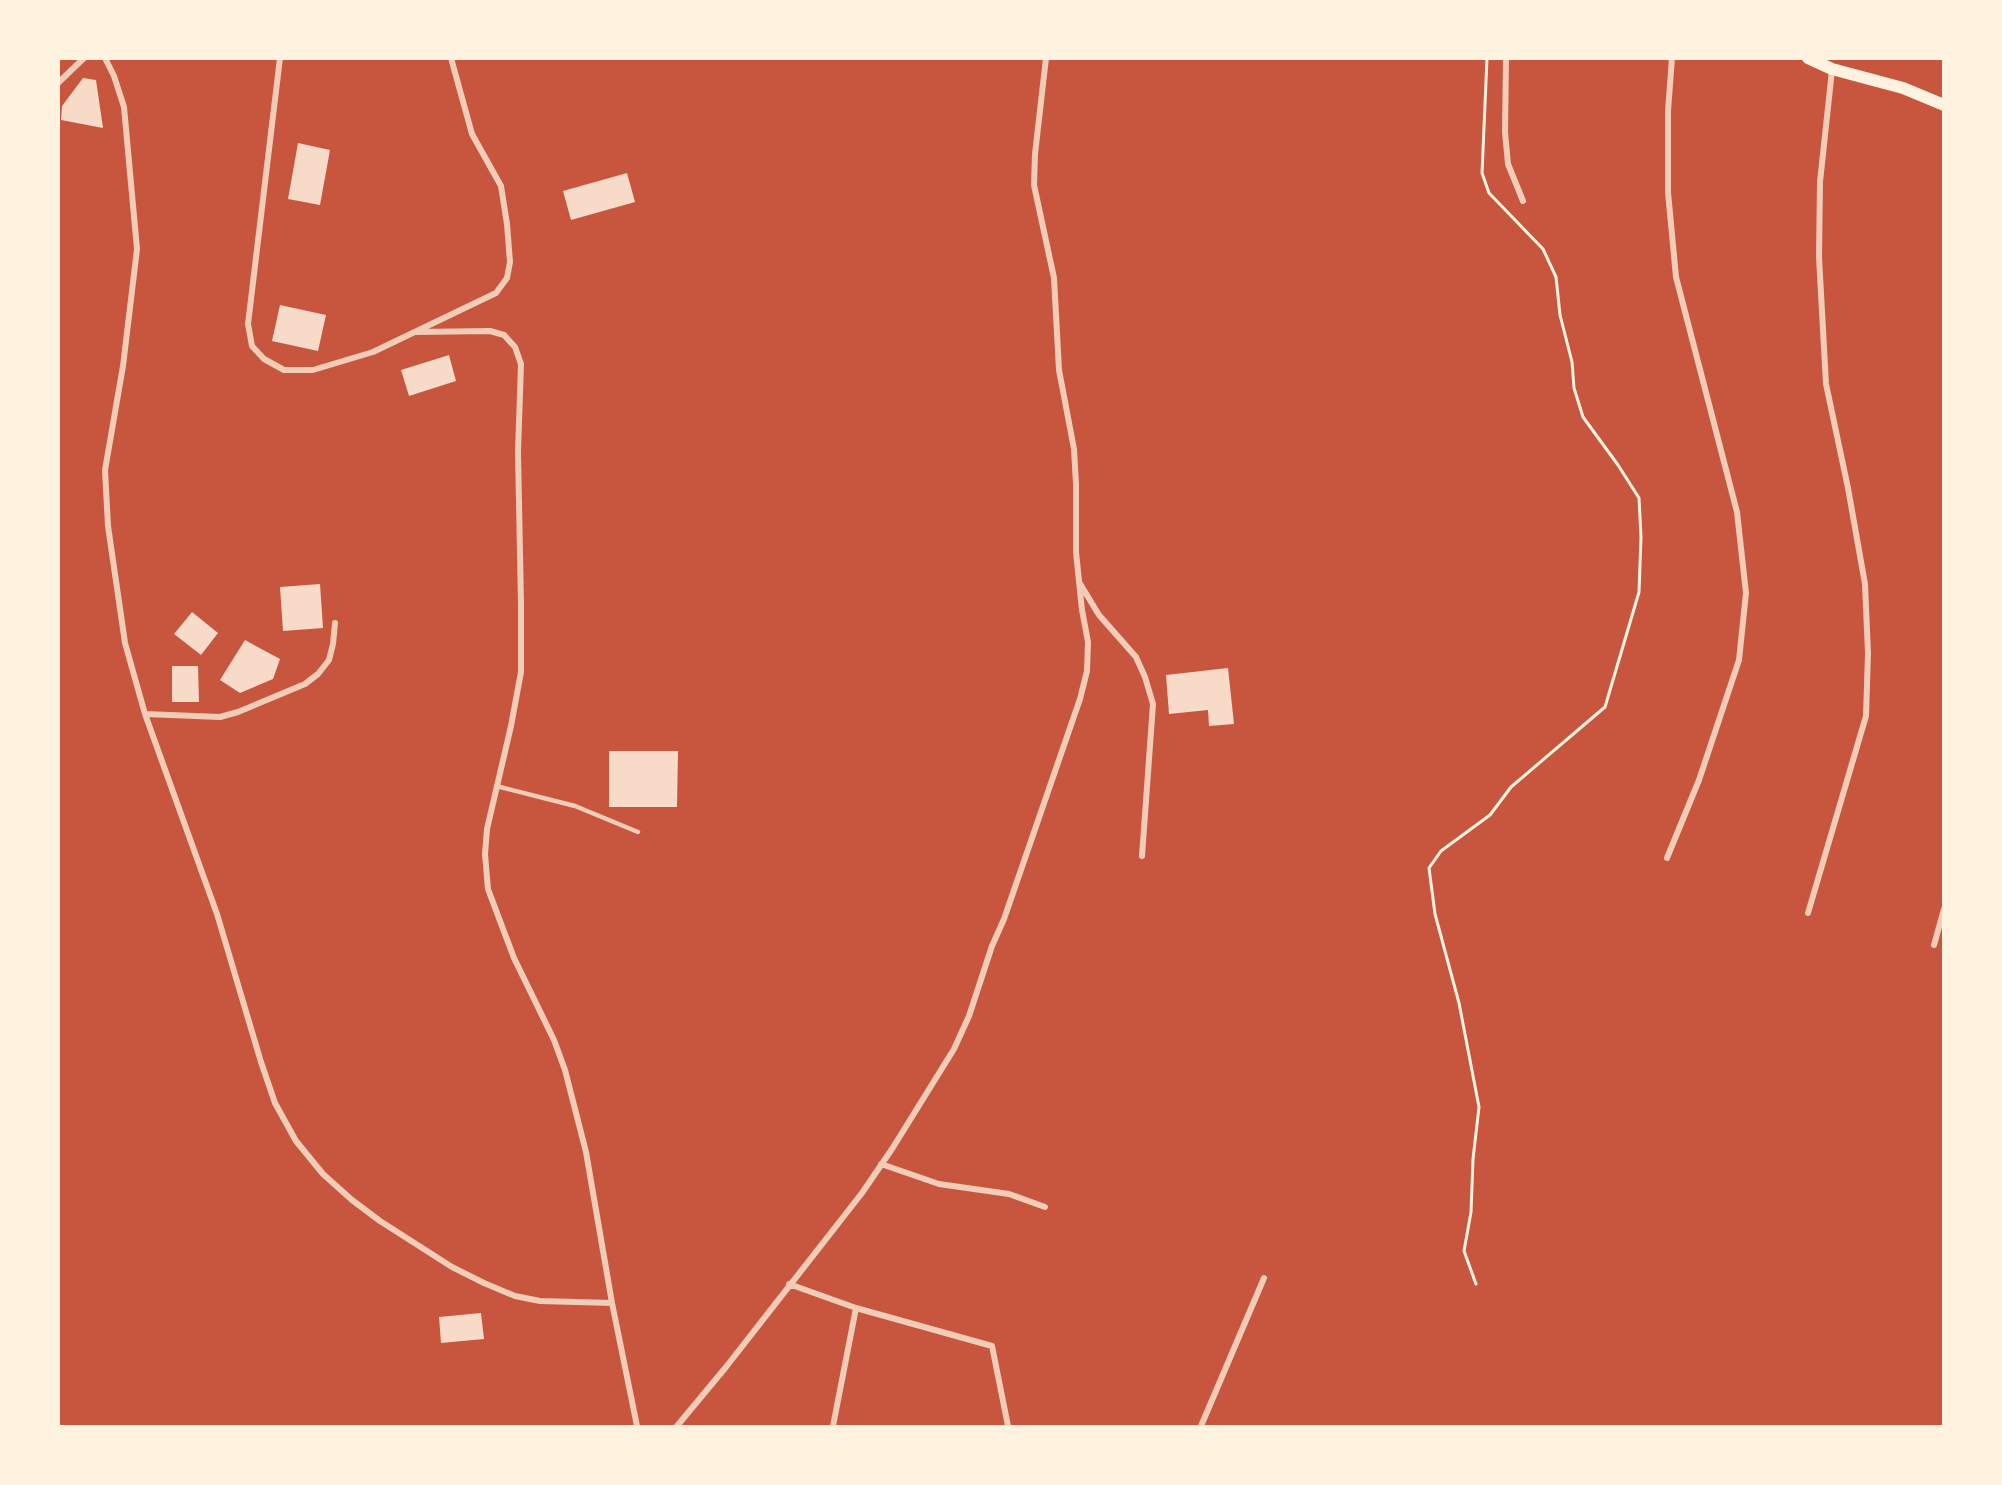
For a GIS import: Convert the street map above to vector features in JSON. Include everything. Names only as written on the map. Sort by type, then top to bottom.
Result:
[{"type":"main road","points":[[1808,58],[1832,69],[1903,88],[1944,105]]},
{"type":"street","points":[[58,83],[84,58]]},
{"type":"street","points":[[105,58],[114,76],[123,107],[137,249],[123,366],[105,470],[108,526],[125,643],[145,714],[217,914],[275,1103],[296,1141],[323,1174],[352,1200],[410,1241],[473,1278],[515,1296],[540,1301],[612,1303]]},
{"type":"street","points":[[280,58],[248,324],[252,346],[264,359],[284,370],[313,370],[373,352],[496,293],[507,278],[510,262],[501,186],[472,134],[451,58]]},
{"type":"street","points":[[676,1426],[726,1367],[862,1193],[954,1049],[969,1016],[992,946],[1004,919],[1088,671],[1088,642],[1078,579],[1074,449],[1059,370],[1054,278],[1034,185],[1035,154],[1046,58]]},
{"type":"street","points":[[1506,58],[1505,132],[1508,164],[1523,201]]},
{"type":"street","points":[[1667,858],[1699,780],[1739,660],[1746,593],[1737,512],[1676,277],[1668,192],[1668,111],[1672,58]]},
{"type":"street","points":[[1808,913],[1866,716],[1868,653],[1864,584],[1848,488],[1826,384],[1819,257],[1820,182],[1832,69]]},
{"type":"street","points":[[417,332],[490,331],[504,336],[516,347],[521,364],[518,452],[522,604],[521,672],[496,786],[485,854],[488,889],[514,958],[566,1070],[586,1152],[612,1303],[637,1426]]},
{"type":"street","points":[[1078,579],[1099,615],[1136,657],[1153,704],[1142,856]]},
{"type":"street","points":[[145,714],[220,717],[238,712],[305,684],[318,674],[328,660],[333,644],[335,623]]},
{"type":"street","points":[[1934,945],[1944,909]]},
{"type":"street","points":[[881,1164],[939,1184],[1009,1194],[1045,1207]]},
{"type":"street","points":[[1201,1426],[1264,1278]]},
{"type":"street","points":[[789,1284],[856,1308],[992,1346],[1008,1426]]},
{"type":"street","points":[[833,1426],[856,1308]]},
{"type":"lane","points":[[496,786],[575,806],[638,832]]},
{"type":"path","points":[[1476,1284],[1464,1251],[1471,1212],[1473,1159],[1479,1107],[1460,1003],[1435,914],[1429,868],[1441,851],[1490,815],[1510,787],[1605,707],[1639,592],[1641,537],[1639,498],[1583,417],[1574,388],[1572,362],[1560,315],[1556,278],[1543,249],[1489,193],[1482,173],[1486,58]]},
{"type":"building","points":[[83,78],[96,80],[103,128],[61,120],[62,106]]},
{"type":"building","points":[[298,143],[330,150],[320,205],[288,199]]},
{"type":"building","points":[[627,173],[635,202],[571,220],[563,191]]},
{"type":"building","points":[[280,305],[326,315],[318,351],[272,341]]},
{"type":"building","points":[[449,355],[456,381],[409,396],[401,370]]},
{"type":"building","points":[[320,584],[323,628],[283,631],[280,587]]},
{"type":"building","points":[[192,612],[218,633],[201,655],[174,634]]},
{"type":"building","points":[[245,640],[280,659],[273,679],[240,693],[220,680]]},
{"type":"building","points":[[172,666],[198,666],[199,702],[172,702]]},
{"type":"building","points":[[1228,668],[1234,724],[1209,726],[1208,710],[1169,714],[1166,675]]},
{"type":"building","points":[[609,751],[678,751],[677,807],[609,807]]},
{"type":"building","points":[[481,1313],[484,1339],[441,1343],[439,1317]]}]
